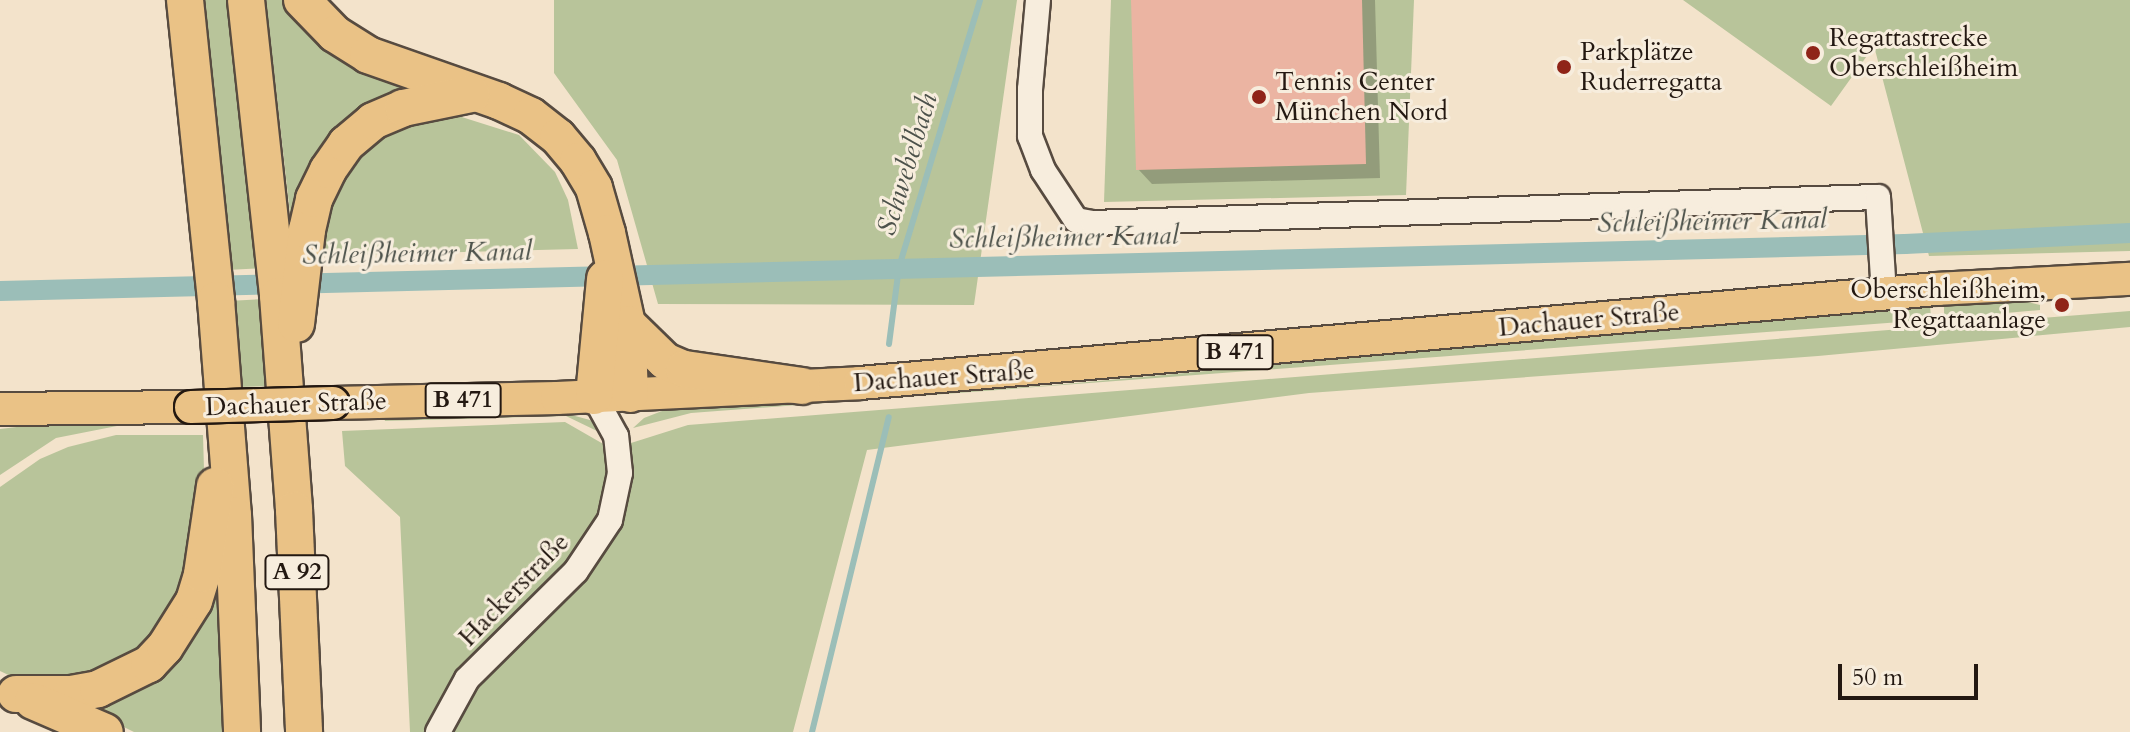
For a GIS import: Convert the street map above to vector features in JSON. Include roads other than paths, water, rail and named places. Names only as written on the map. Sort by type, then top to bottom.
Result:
[{"type":"highway","name":"A 92","points":[[185,0],[215,285],[242,732]]},
{"type":"highway","points":[[246,0],[289,280]]},
{"type":"highway","points":[[302,0],[335,34],[368,55],[531,116],[558,137],[594,188],[607,233],[630,394]]},
{"type":"highway","points":[[289,280],[314,199],[328,170],[346,144],[373,121],[403,108],[473,94]]},
{"type":"highway","name":"A 92","points":[[289,280],[287,413],[304,732]]},
{"type":"highway","points":[[617,310],[665,361],[684,369],[802,386]]},
{"type":"highway","points":[[594,396],[617,310]]},
{"type":"highway","points":[[8,691],[71,694],[98,689],[149,664],[165,647],[194,601],[202,574],[225,417]]},
{"type":"highway","points":[[8,691],[105,732]]},
{"type":"main road","name":"Dachauer Straße","points":[[0,409],[594,396],[802,386],[979,375],[1884,294],[2130,279]]},
{"type":"street","points":[[1038,0],[1030,89],[1030,136],[1043,170],[1076,220],[1109,223],[1878,197],[1884,294]]},
{"type":"street","name":"Hackerstraße","points":[[438,732],[467,679],[490,652],[555,593],[596,545],[610,520],[617,497],[616,436],[630,394]]},
{"type":"street","name":"Hackerstraße","points":[[594,396],[616,436]]},
{"type":"waterway","name":"Schwebelbach","points":[[889,344],[899,267],[980,0]]},
{"type":"waterway","name":"Schleißheimer Kanal","points":[[0,291],[1905,244],[2130,233]]},
{"type":"waterway","name":"Schwebelbach","points":[[812,732],[889,417]]},
{"type":"place","name":"Regattastrecke Oberschleißheim","points":[[1813,53]]},
{"type":"place","name":"Parkplätze Ruderregatta","points":[[1564,67]]},
{"type":"place","name":"Tennis Center München Nord","points":[[1259,97]]},
{"type":"place","name":"Oberschleißheim, Regattaanlage","points":[[2062,305]]}]
